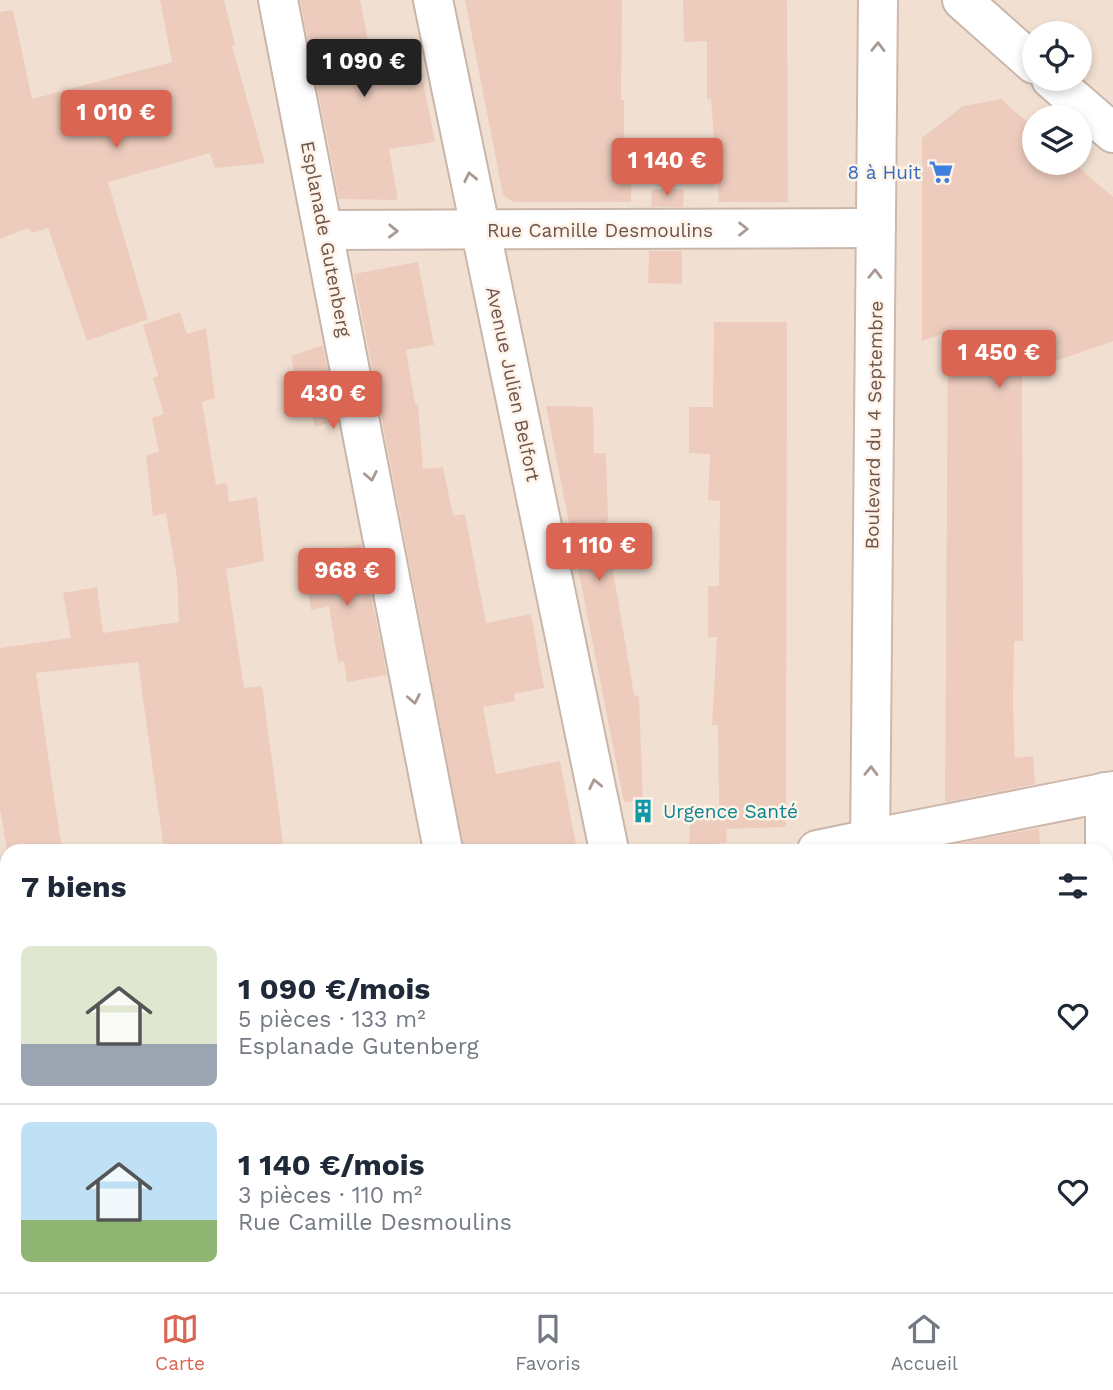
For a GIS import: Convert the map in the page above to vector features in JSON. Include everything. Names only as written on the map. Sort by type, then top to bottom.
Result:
[{"type":"street","name":"Esplanade Gutenberg","points":[[278,0],[325,230],[442,844]]},
{"type":"street","name":"Avenue Julien Belfort","points":[[433,0],[608,844]]},
{"type":"street","name":"Boulevard du 4 Septembre","points":[[870,844],[878,0]]},
{"type":"street","points":[[962,0],[1022,53]]},
{"type":"street","points":[[1066,91],[1109,124]]},
{"type":"street","name":"Rue Camille Desmoulins","points":[[325,230],[482,232],[876,228]]},
{"type":"street","points":[[875,844],[1109,792],[1105,844]]},
{"type":"shaded area","points":[[0,0],[1113,0],[1113,844],[0,844]]},
{"type":"building","points":[[160,0],[224,0],[235,45],[232,46],[265,163],[215,168],[210,153],[108,182],[148,319],[87,341],[48,228],[33,233],[28,228],[0,239],[0,12],[13,10],[32,99],[172,62]]},
{"type":"building","points":[[300,0],[360,0],[371,56],[416,46],[435,142],[389,149],[398,200],[339,199]]},
{"type":"building","points":[[465,0],[622,0],[621,100],[624,100],[624,146],[633,146],[631,202],[513,202],[503,195]]},
{"type":"building","points":[[683,0],[787,0],[788,202],[719,202],[711,99],[707,99],[707,41],[684,42]]},
{"type":"building","points":[[1001,99],[1022,117],[1022,175],[1088,175],[1113,197],[1113,341],[1053,362],[1022,364],[1023,641],[1014,641],[1013,706],[1015,758],[1033,756],[1035,784],[945,802],[948,332],[922,341],[922,138],[963,106]]},
{"type":"building","points":[[652,189],[684,189],[683,207],[651,207]]},
{"type":"building","points":[[649,251],[682,251],[682,284],[648,283]]},
{"type":"building","points":[[418,262],[434,345],[406,350],[415,404],[418,404],[423,469],[443,467],[453,516],[465,514],[486,623],[531,614],[544,688],[514,694],[515,701],[483,707],[496,774],[560,761],[576,844],[463,844],[354,274]]},
{"type":"building","points":[[180,312],[187,334],[206,328],[215,398],[202,402],[216,485],[227,483],[229,502],[257,497],[264,561],[226,569],[244,688],[262,686],[283,844],[163,844],[138,662],[36,673],[61,844],[6,844],[0,808],[0,648],[71,638],[63,593],[97,587],[103,633],[179,622],[177,578],[166,513],[153,516],[146,455],[159,452],[152,418],[164,414],[153,378],[158,376],[143,325]]},
{"type":"building","points":[[714,322],[787,322],[786,827],[726,829],[727,842],[689,844],[691,809],[719,809],[718,725],[712,725],[717,637],[708,637],[708,586],[719,586],[720,501],[708,500],[710,454],[689,453],[689,407],[713,407]]},
{"type":"building","points":[[323,345],[337,420],[315,427],[312,415],[304,417],[291,356]]},
{"type":"building","points":[[546,406],[593,407],[594,453],[606,453],[608,520],[605,523],[634,695],[639,697],[643,800],[624,802]]},
{"type":"building","points":[[361,544],[387,675],[347,682],[344,661],[338,662],[329,606],[311,610],[302,555]]},
{"type":"building","points":[[1039,828],[1040,844],[955,844]]},
{"type":"place","name":"8 à Huit","points":[[941,172]]},
{"type":"place","name":"Urgence Santé","points":[[643,811]]}]
